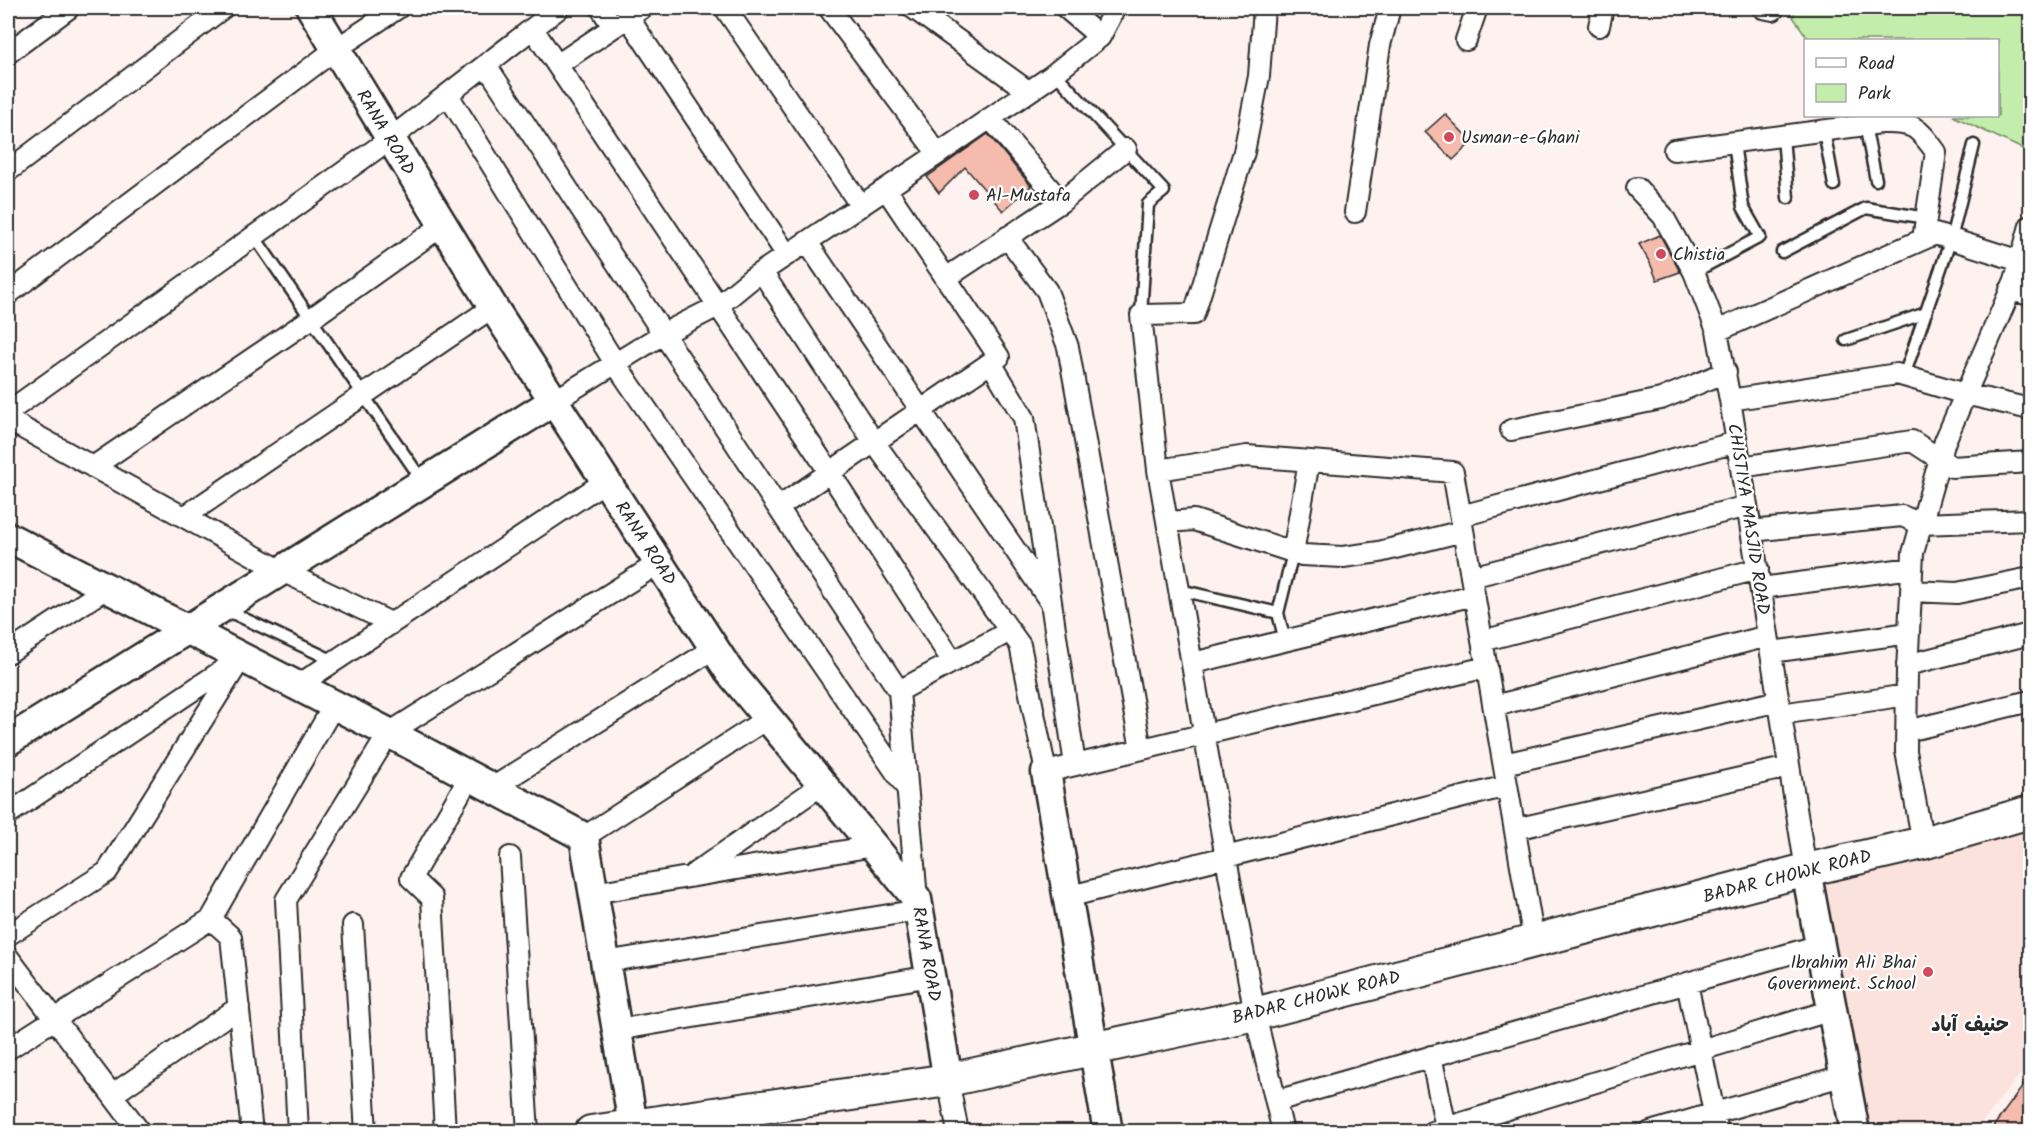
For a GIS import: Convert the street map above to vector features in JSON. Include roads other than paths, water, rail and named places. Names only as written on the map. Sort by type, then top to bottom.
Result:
[{"type":"main road","name":"BADAR CHOWK ROAD","points":[[591,1131],[633,1128],[948,1080],[1255,1014],[1806,870],[1923,843],[2031,813]]},
{"type":"street","points":[[8,53],[69,8]]},
{"type":"street","points":[[8,171],[223,8]]},
{"type":"street","name":"RANA ROAD","points":[[311,8],[493,307],[729,671],[874,846],[918,904],[948,1080]]},
{"type":"street","points":[[8,294],[336,49],[398,8]]},
{"type":"street","points":[[8,412],[390,139],[559,8]]},
{"type":"street","points":[[601,8],[627,17],[787,255]]},
{"type":"street","points":[[725,8],[861,206]]},
{"type":"street","points":[[829,8],[938,154]]},
{"type":"street","points":[[913,8],[1028,92]]},
{"type":"street","points":[[1066,8],[1100,37]]},
{"type":"street","points":[[8,741],[615,363],[663,334],[718,306],[762,272],[1055,73],[1100,37],[1115,8]]},
{"type":"street","points":[[1264,8],[1258,76],[1244,152],[1194,314],[1141,315],[1158,470],[1255,1014],[1283,1131]]},
{"type":"street","points":[[1355,212],[1380,45],[1390,8]]},
{"type":"street","points":[[1466,40],[1477,8]]},
{"type":"street","points":[[557,65],[627,17]]},
{"type":"street","points":[[533,29],[830,473],[953,662]]},
{"type":"street","points":[[486,65],[899,690],[918,904],[605,962]]},
{"type":"street","points":[[448,95],[615,363],[908,790]]},
{"type":"street","points":[[990,118],[1061,202]]},
{"type":"street","points":[[1674,150],[1865,125],[1905,122],[1924,137],[1936,152],[1923,239]]},
{"type":"street","points":[[946,278],[1061,202],[1126,149]]},
{"type":"street","points":[[779,507],[999,357],[886,189]]},
{"type":"street","name":"CHISTIYA MASJID ROAD","points":[[1636,189],[1663,216],[1694,272],[1717,331],[1726,372],[1806,870]]},
{"type":"street","points":[[93,467],[312,318],[443,225]]},
{"type":"street","points":[[1923,843],[1906,751],[1907,665],[1913,553],[1945,441],[2010,290],[2031,226]]},
{"type":"street","points":[[1717,331],[1935,234],[2020,261]]},
{"type":"street","points":[[1007,237],[1047,291],[1068,347],[1141,749]]},
{"type":"street","points":[[807,242],[1051,603]]},
{"type":"street","points":[[762,272],[874,442],[1020,645],[1046,772],[1092,1049],[1108,1131]]},
{"type":"street","points":[[2010,290],[2031,295]]},
{"type":"street","points":[[184,517],[493,307]]},
{"type":"street","points":[[991,363],[1024,418],[1075,765]]},
{"type":"street","points":[[1511,430],[1661,399],[1726,372]]},
{"type":"street","points":[[1730,400],[1897,374],[1965,394],[2031,409]]},
{"type":"street","points":[[8,420],[282,571],[391,623]]},
{"type":"street","points":[[1741,467],[1912,441],[1952,467],[2031,462]]},
{"type":"street","points":[[1168,522],[1194,520],[1302,555],[1343,557],[1370,554],[1462,524],[1737,442]]},
{"type":"street","points":[[1158,470],[1247,456],[1453,472],[1534,941]]},
{"type":"street","points":[[1293,553],[1309,461]]},
{"type":"street","points":[[297,686],[606,480]]},
{"type":"street","points":[[1193,663],[1285,641],[1748,506]]},
{"type":"street","points":[[1751,531],[1902,516],[1921,524],[2031,520]]},
{"type":"street","points":[[10,542],[107,588],[242,657],[584,837]]},
{"type":"street","points":[[298,1131],[286,900],[389,733],[659,563]]},
{"type":"street","points":[[1482,641],[1759,579],[1912,568]]},
{"type":"street","points":[[1911,591],[1957,594],[2031,578]]},
{"type":"street","points":[[8,653],[107,588]]},
{"type":"street","points":[[899,690],[1010,631]]},
{"type":"street","points":[[1494,706],[1770,644],[1909,633]]},
{"type":"street","points":[[1907,665],[2031,634]]},
{"type":"street","points":[[445,1131],[432,898],[411,878],[481,782],[715,648]]},
{"type":"street","points":[[8,814],[242,657]]},
{"type":"street","points":[[8,935],[107,872],[242,657]]},
{"type":"street","points":[[1046,772],[1487,667]]},
{"type":"street","points":[[1503,764],[1780,708],[1907,695]]},
{"type":"street","points":[[1907,731],[2031,701]]},
{"type":"street","points":[[8,1049],[211,919],[334,705]]},
{"type":"street","points":[[584,837],[768,718]]},
{"type":"street","points":[[1515,829],[1789,767]]},
{"type":"street","points":[[691,877],[823,784]]},
{"type":"street","points":[[1067,897],[1508,786]]},
{"type":"street","points":[[584,837],[633,1128]]},
{"type":"street","points":[[593,893],[874,846]]},
{"type":"street","points":[[510,857],[528,1131]]},
{"type":"street","points":[[1806,870],[1856,1131]]},
{"type":"street","points":[[211,919],[231,937],[252,1131]]},
{"type":"street","points":[[353,925],[366,1131]]},
{"type":"street","points":[[1276,1101],[1820,945]]},
{"type":"street","points":[[8,957],[140,1131]]},
{"type":"street","points":[[617,1030],[931,976]]},
{"type":"street","points":[[1688,983],[1716,1122]]},
{"type":"street","points":[[112,1095],[239,1007]]},
{"type":"street","points":[[1431,1056],[1442,1130],[1832,1010]]},
{"type":"street","points":[[1650,1131],[1716,1122],[1845,1075]]},
{"type":"street","points":[[948,1080],[958,1131]]},
{"type":"lane","points":[[1055,73],[1164,191],[1149,204],[1141,315]]},
{"type":"lane","points":[[1865,125],[1876,180]]},
{"type":"lane","points":[[1824,131],[1834,185]]},
{"type":"lane","points":[[1783,136],[1788,198]]},
{"type":"lane","points":[[1694,272],[1761,237],[1743,207],[1734,143]]},
{"type":"lane","points":[[1904,376],[1951,239],[1974,145]]},
{"type":"lane","points":[[1782,252],[1866,208],[1926,218]]},
{"type":"lane","points":[[254,236],[424,483]]},
{"type":"lane","points":[[1846,340],[1926,313]]},
{"type":"lane","points":[[1285,641],[1278,613],[1293,553]]},
{"type":"lane","points":[[1180,590],[1278,613]]},
{"type":"lane","points":[[223,609],[334,661]]},
{"type":"place","name":"Usman-e-Ghani","points":[[1449,137]]},
{"type":"place","name":"Al-Mustafa","points":[[974,195]]},
{"type":"place","name":"Chistia","points":[[1661,254]]},
{"type":"place","name":"Ibrahim Ali Bhai Government. School","points":[[1928,972]]},
{"type":"district","name":"حنیف آباد","points":[[1970,1024]]}]
